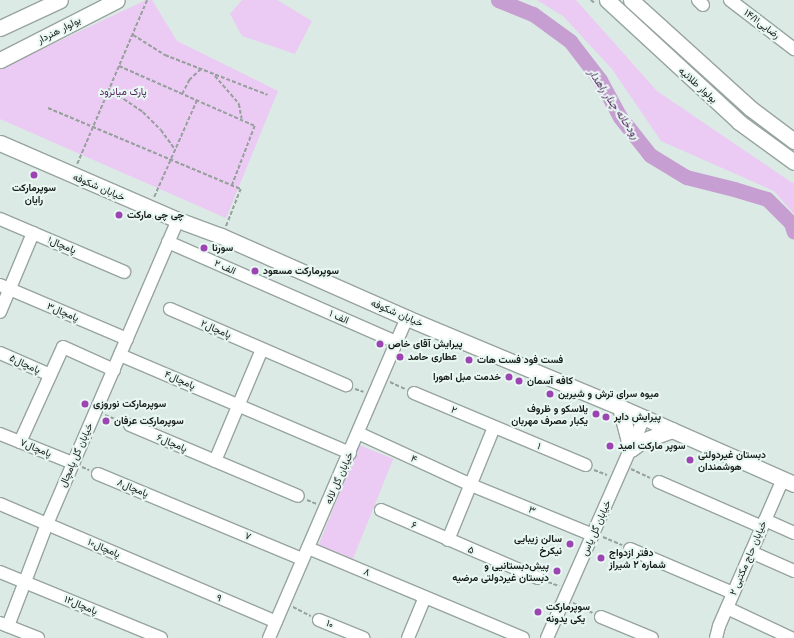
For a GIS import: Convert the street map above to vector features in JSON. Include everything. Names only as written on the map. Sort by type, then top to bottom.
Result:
[{"type":"main road","points":[[1,26],[60,0]]},
{"type":"main road","name":"بولوار هنردار","points":[[0,60],[117,0]]},
{"type":"main road","name":"بولوار طلائیه","points":[[607,0],[739,122],[794,162]]},
{"type":"main road","name":"بولوار طلائیه","points":[[631,0],[700,65],[750,108],[794,141]]},
{"type":"main road","points":[[688,76],[700,65]]},
{"type":"main road","name":"خیابان شکوفه","points":[[0,144],[149,208],[221,236],[407,318],[620,407],[789,482]]},
{"type":"main road","points":[[620,407],[631,449],[642,441],[672,430]]},
{"type":"street","name":"رضایی۱۴/۱۱","points":[[730,0],[794,49]]},
{"type":"street","name":"پامچال۱","points":[[0,219],[124,272]]},
{"type":"street","name":"خیابان گل پامچال","points":[[4,624],[178,220]]},
{"type":"street","points":[[0,312],[5,287],[33,233]]},
{"type":"street","name":"۲ الف","points":[[168,242],[282,292]]},
{"type":"street","name":"پامچال۳","points":[[5,287],[127,339]]},
{"type":"street","name":"۱ الف","points":[[282,292],[396,342]]},
{"type":"street","name":"پامچال۲","points":[[170,309],[262,349]]},
{"type":"street","name":"خیابان گل لاله","points":[[269,638],[407,318]]},
{"type":"street","points":[[20,442],[63,347],[114,370]]},
{"type":"street","points":[[298,496],[215,461],[262,349],[346,385]]},
{"type":"street","name":"پامچال۵","points":[[0,353],[50,375]]},
{"type":"street","name":"پامچال۴","points":[[120,355],[239,404]]},
{"type":"street","name":"۲","points":[[414,393],[494,427]]},
{"type":"street","points":[[239,404],[350,453]]},
{"type":"street","name":"خیابان گل یاس","points":[[546,638],[618,480],[644,418]]},
{"type":"street","name":"پامچال۶","points":[[130,425],[215,461]]},
{"type":"street","points":[[448,540],[494,427]]},
{"type":"street","name":"۱","points":[[494,427],[585,466]]},
{"type":"street","name":"۴","points":[[358,433],[471,485]]},
{"type":"street","name":"پامچال۷","points":[[0,434],[73,463]]},
{"type":"street","name":"پامچال۸","points":[[98,474],[193,513]]},
{"type":"street","points":[[659,482],[763,524],[794,533]]},
{"type":"street","name":"خیابان حاج مکتبی ۲","points":[[716,638],[727,608],[763,524],[789,482]]},
{"type":"street","name":"۳","points":[[471,485],[593,534]]},
{"type":"street","name":"پامچال۱۰","points":[[0,504],[161,573]]},
{"type":"street","name":"۶","points":[[381,510],[448,540]]},
{"type":"street","name":"۷","points":[[193,513],[302,559]]},
{"type":"street","name":"۵","points":[[448,540],[538,578]]},
{"type":"street","name":"۸","points":[[308,548],[425,597]]},
{"type":"street","points":[[630,549],[733,594]]},
{"type":"street","points":[[751,552],[794,572]]},
{"type":"street","name":"پامچال۱۲","points":[[0,572],[161,638]]},
{"type":"street","name":"۹","points":[[161,573],[276,622]]},
{"type":"street","points":[[408,638],[425,597],[523,638]]},
{"type":"street","points":[[727,608],[791,638]]},
{"type":"street","points":[[601,616],[652,638]]},
{"type":"street","name":"۱۰","points":[[319,620],[363,638]]},
{"type":"street","points":[[4,624],[38,638]]},
{"type":"path","points":[[72,175],[147,0]]},
{"type":"path","points":[[132,35],[165,55],[268,95]]},
{"type":"path","points":[[119,66],[255,126],[232,186]]},
{"type":"path","points":[[182,94],[189,80],[201,69]]},
{"type":"path","points":[[214,74],[239,104],[242,120]]},
{"type":"path","points":[[109,89],[142,112],[175,149]]},
{"type":"path","points":[[149,208],[197,100]]},
{"type":"path","points":[[48,108],[241,189],[221,236]]},
{"type":"path","points":[[381,377],[414,393]]},
{"type":"path","points":[[346,385],[373,396]]},
{"type":"path","points":[[96,411],[130,425]]},
{"type":"path","points":[[73,463],[98,474]]},
{"type":"path","points":[[585,466],[618,480]]},
{"type":"path","points":[[624,466],[659,482]]},
{"type":"path","points":[[298,496],[326,508]]},
{"type":"path","points":[[593,534],[630,549]]},
{"type":"path","points":[[538,578],[601,616]]},
{"type":"path","points":[[284,603],[319,620]]},
{"type":"green space","name":"پارک میانرود","points":[[146,0],[152,0],[177,41],[278,91],[226,218],[0,119],[0,69]]},
{"type":"green space","points":[[242,0],[277,0],[312,21],[295,54],[242,36],[230,14]]},
{"type":"green space","points":[[537,0],[576,0],[657,91],[794,184],[794,214],[774,191],[661,141],[612,69],[563,16]]},
{"type":"green space","points":[[733,107],[737,108],[794,147],[794,157],[739,116]]},
{"type":"green space","points":[[359,445],[393,459],[353,559],[319,545]]},
{"type":"waterway","name":"رودخانه چنار راهدار","points":[[498,0],[533,14],[570,41],[600,80],[620,117],[650,155],[686,177],[767,199],[791,223],[794,232]]},
{"type":"place","name":"سوپرمارکت رایان","points":[[34,175]]},
{"type":"place","name":"چی چی مارکت","points":[[119,215]]},
{"type":"place","name":"سورنا","points":[[204,248]]},
{"type":"place","name":"سوپرمارکت مسعود","points":[[255,271]]},
{"type":"place","name":"پیرایش آقای خاص","points":[[380,344]]},
{"type":"place","name":"عطاری حامد","points":[[400,357]]},
{"type":"place","name":"فست فود فست هات","points":[[469,360]]},
{"type":"place","name":"خدمت مبل اهورا","points":[[509,377]]},
{"type":"place","name":"کافه آسمان","points":[[519,381]]},
{"type":"place","name":"میوه سرای ترش و شیرین","points":[[550,394]]},
{"type":"place","name":"سوپرمارکت نوروزی","points":[[85,404]]},
{"type":"place","name":"پلاسکو و ظروف یکبار مصرف مهربان","points":[[596,414]]},
{"type":"place","name":"پیرایش داپر","points":[[606,417]]},
{"type":"place","name":"سوپرمارکت عرفان","points":[[106,421]]},
{"type":"place","name":"سوپر مارکت امید","points":[[610,446]]},
{"type":"place","name":"دبستان غیردولتی هوشمندان","points":[[690,460]]},
{"type":"place","name":"سالن زیبایی نیکرخ","points":[[570,544]]},
{"type":"place","name":"دفتر ازدواج شماره ۲ شیراز","points":[[601,558]]},
{"type":"place","name":"پیش‌دبستانیی و دبستان غیردولتی مرضیه","points":[[557,571]]},
{"type":"place","name":"سوپرمارکت یکی یدونه","points":[[538,612]]}]
